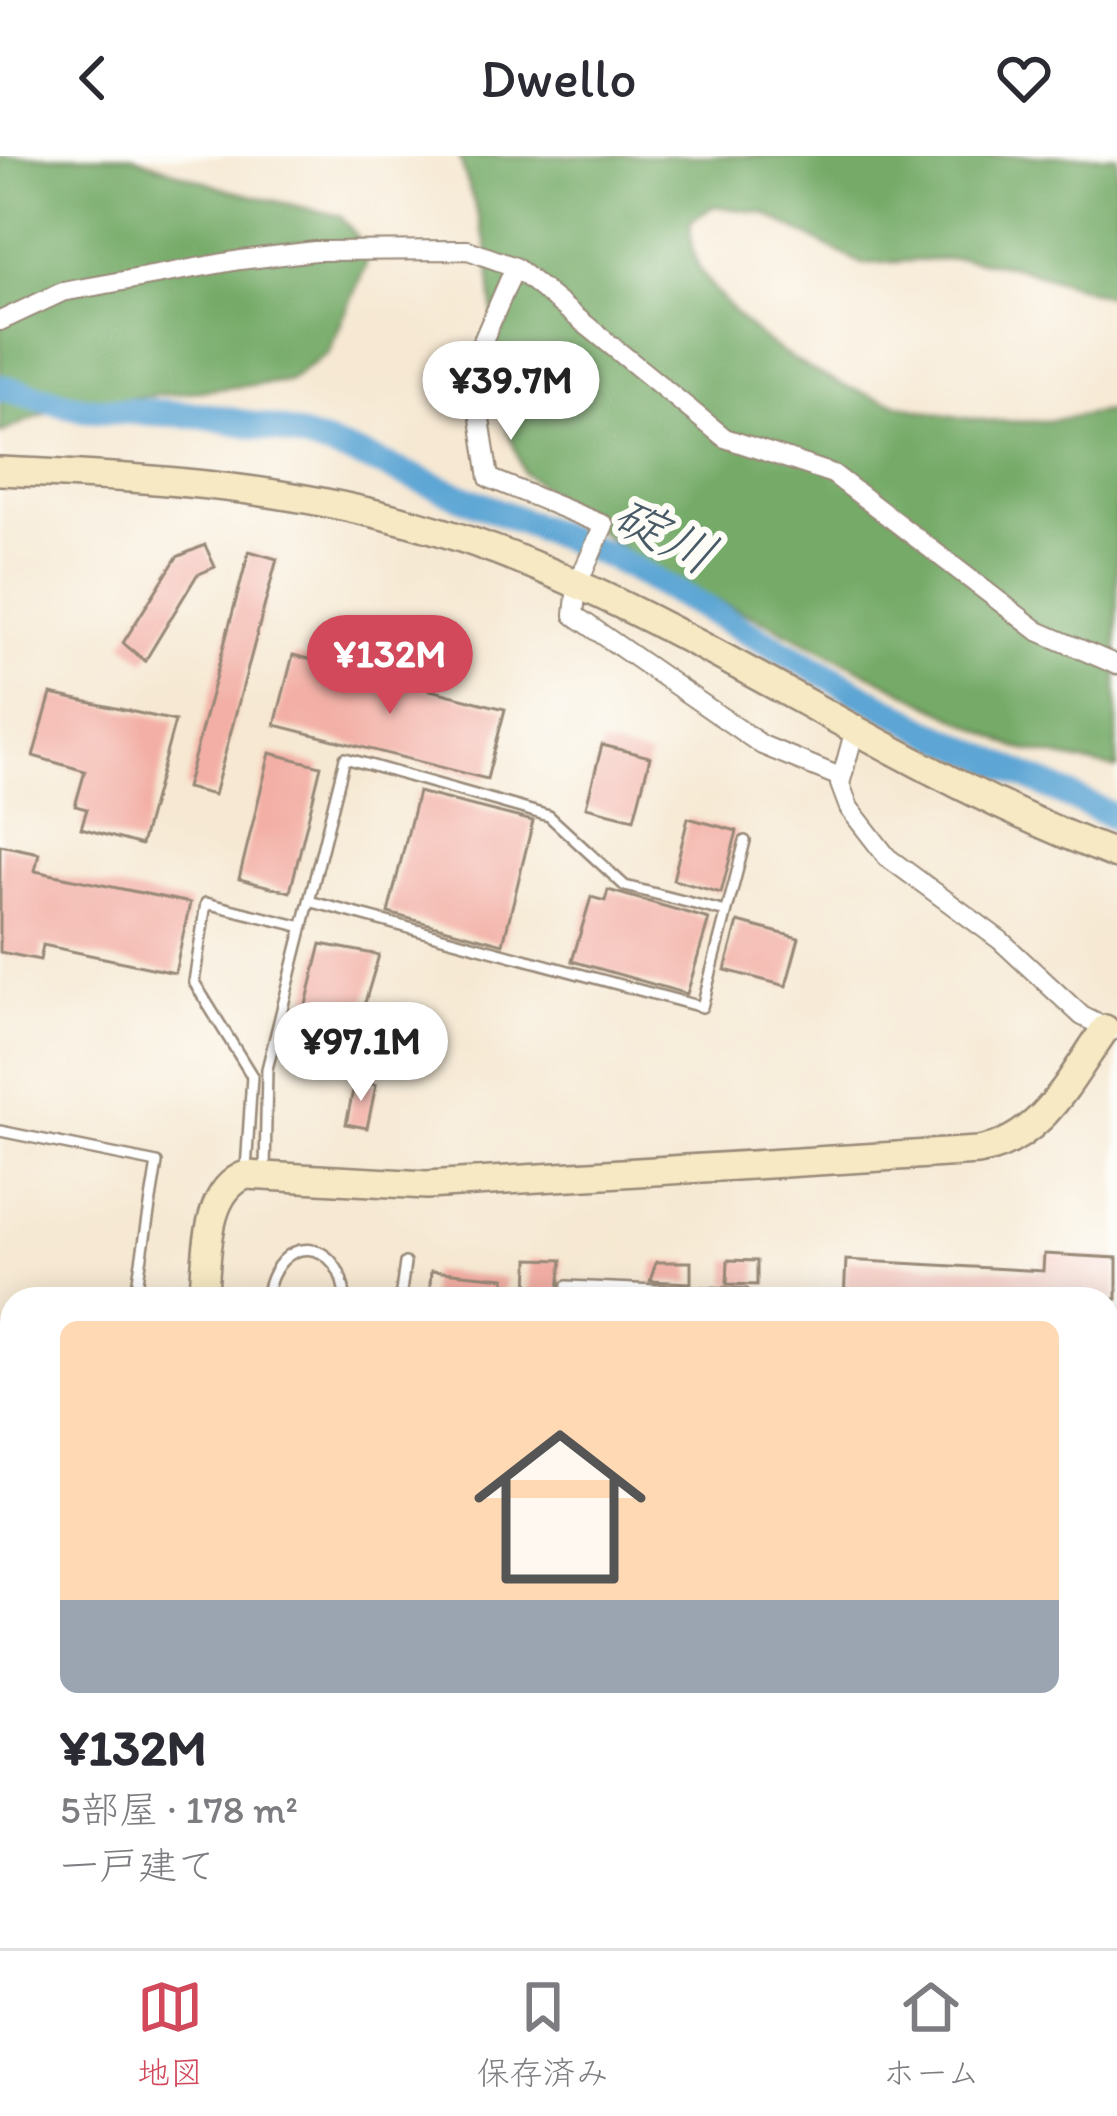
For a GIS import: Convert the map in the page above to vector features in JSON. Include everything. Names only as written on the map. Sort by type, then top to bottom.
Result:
[{"type":"street","points":[[0,321],[62,292],[315,251],[398,254],[446,248],[515,267],[725,438],[833,474],[1038,631],[1117,665]]},
{"type":"street","points":[[515,267],[472,366],[489,478],[604,525],[582,575],[574,615],[762,745],[841,777]]},
{"type":"street","points":[[0,471],[229,483],[304,496],[436,529],[582,575],[854,733],[1023,820],[1117,855]]},
{"type":"street","points":[[204,1287],[214,1211],[223,1191],[256,1175],[427,1185],[537,1181],[1008,1146],[1029,1132],[1111,1031],[1034,976],[1000,940],[887,857],[849,808],[841,777],[854,733]]},
{"type":"lane","points":[[256,1175],[267,1069],[346,758],[549,816],[625,886],[726,912]]},
{"type":"lane","points":[[309,902],[702,1007],[745,841]]},
{"type":"lane","points":[[256,1175],[252,1076],[194,982],[206,903],[303,928]]},
{"type":"lane","points":[[0,1131],[157,1162],[137,1287]]},
{"type":"lane","points":[[269,1287],[277,1261],[290,1251],[325,1254],[336,1266],[342,1287]]},
{"type":"lane","points":[[402,1287],[405,1263]]},
{"type":"green space","points":[[0,156],[132,156],[228,190],[341,216],[359,240],[366,265],[328,353],[288,381],[61,406],[0,433]]},
{"type":"green space","points":[[459,156],[1117,156],[1117,299],[1014,266],[961,258],[862,264],[763,213],[714,206],[691,221],[691,235],[700,269],[731,309],[794,360],[833,381],[874,397],[961,417],[1044,421],[1117,410],[1117,769],[1016,748],[761,619],[660,578],[524,473],[503,417],[487,244]]},
{"type":"building","points":[[205,545],[215,567],[197,575],[145,661],[123,643],[177,557]]},
{"type":"building","points":[[249,551],[277,559],[214,795],[186,788]]},
{"type":"building","points":[[293,655],[505,709],[487,779],[275,725]]},
{"type":"building","points":[[51,694],[175,721],[141,845],[81,828],[87,809],[75,806],[85,771],[33,756]]},
{"type":"building","points":[[602,745],[650,757],[634,819],[586,807]]},
{"type":"building","points":[[270,753],[321,766],[290,892],[239,879]]},
{"type":"building","points":[[418,792],[533,821],[503,944],[388,913]]},
{"type":"building","points":[[688,818],[737,831],[721,893],[673,880]]},
{"type":"building","points":[[0,845],[39,853],[35,871],[190,903],[175,973],[43,945],[40,960],[0,952]]},
{"type":"building","points":[[608,890],[709,919],[687,994],[572,961],[591,897],[605,901]]},
{"type":"building","points":[[738,922],[799,938],[786,986],[725,970]]},
{"type":"building","points":[[321,944],[379,955],[359,1023],[374,1027],[361,1074],[336,1067],[339,1056],[296,1045]]},
{"type":"building","points":[[355,1081],[376,1085],[367,1128],[346,1124]]},
{"type":"building","points":[[1044,1254],[1117,1258],[1117,1287],[845,1287],[846,1260],[1043,1271]]},
{"type":"building","points":[[529,1259],[562,1260],[559,1287],[528,1287]]},
{"type":"building","points":[[728,1260],[757,1261],[757,1285],[727,1284]]},
{"type":"building","points":[[656,1262],[691,1262],[691,1283],[650,1281]]},
{"type":"building","points":[[431,1271],[505,1278],[504,1287],[430,1287]]},
{"type":"waterway","name":"碇川","points":[[0,387],[84,409],[202,415],[283,431],[364,457],[611,557],[930,732],[1117,818]]}]
